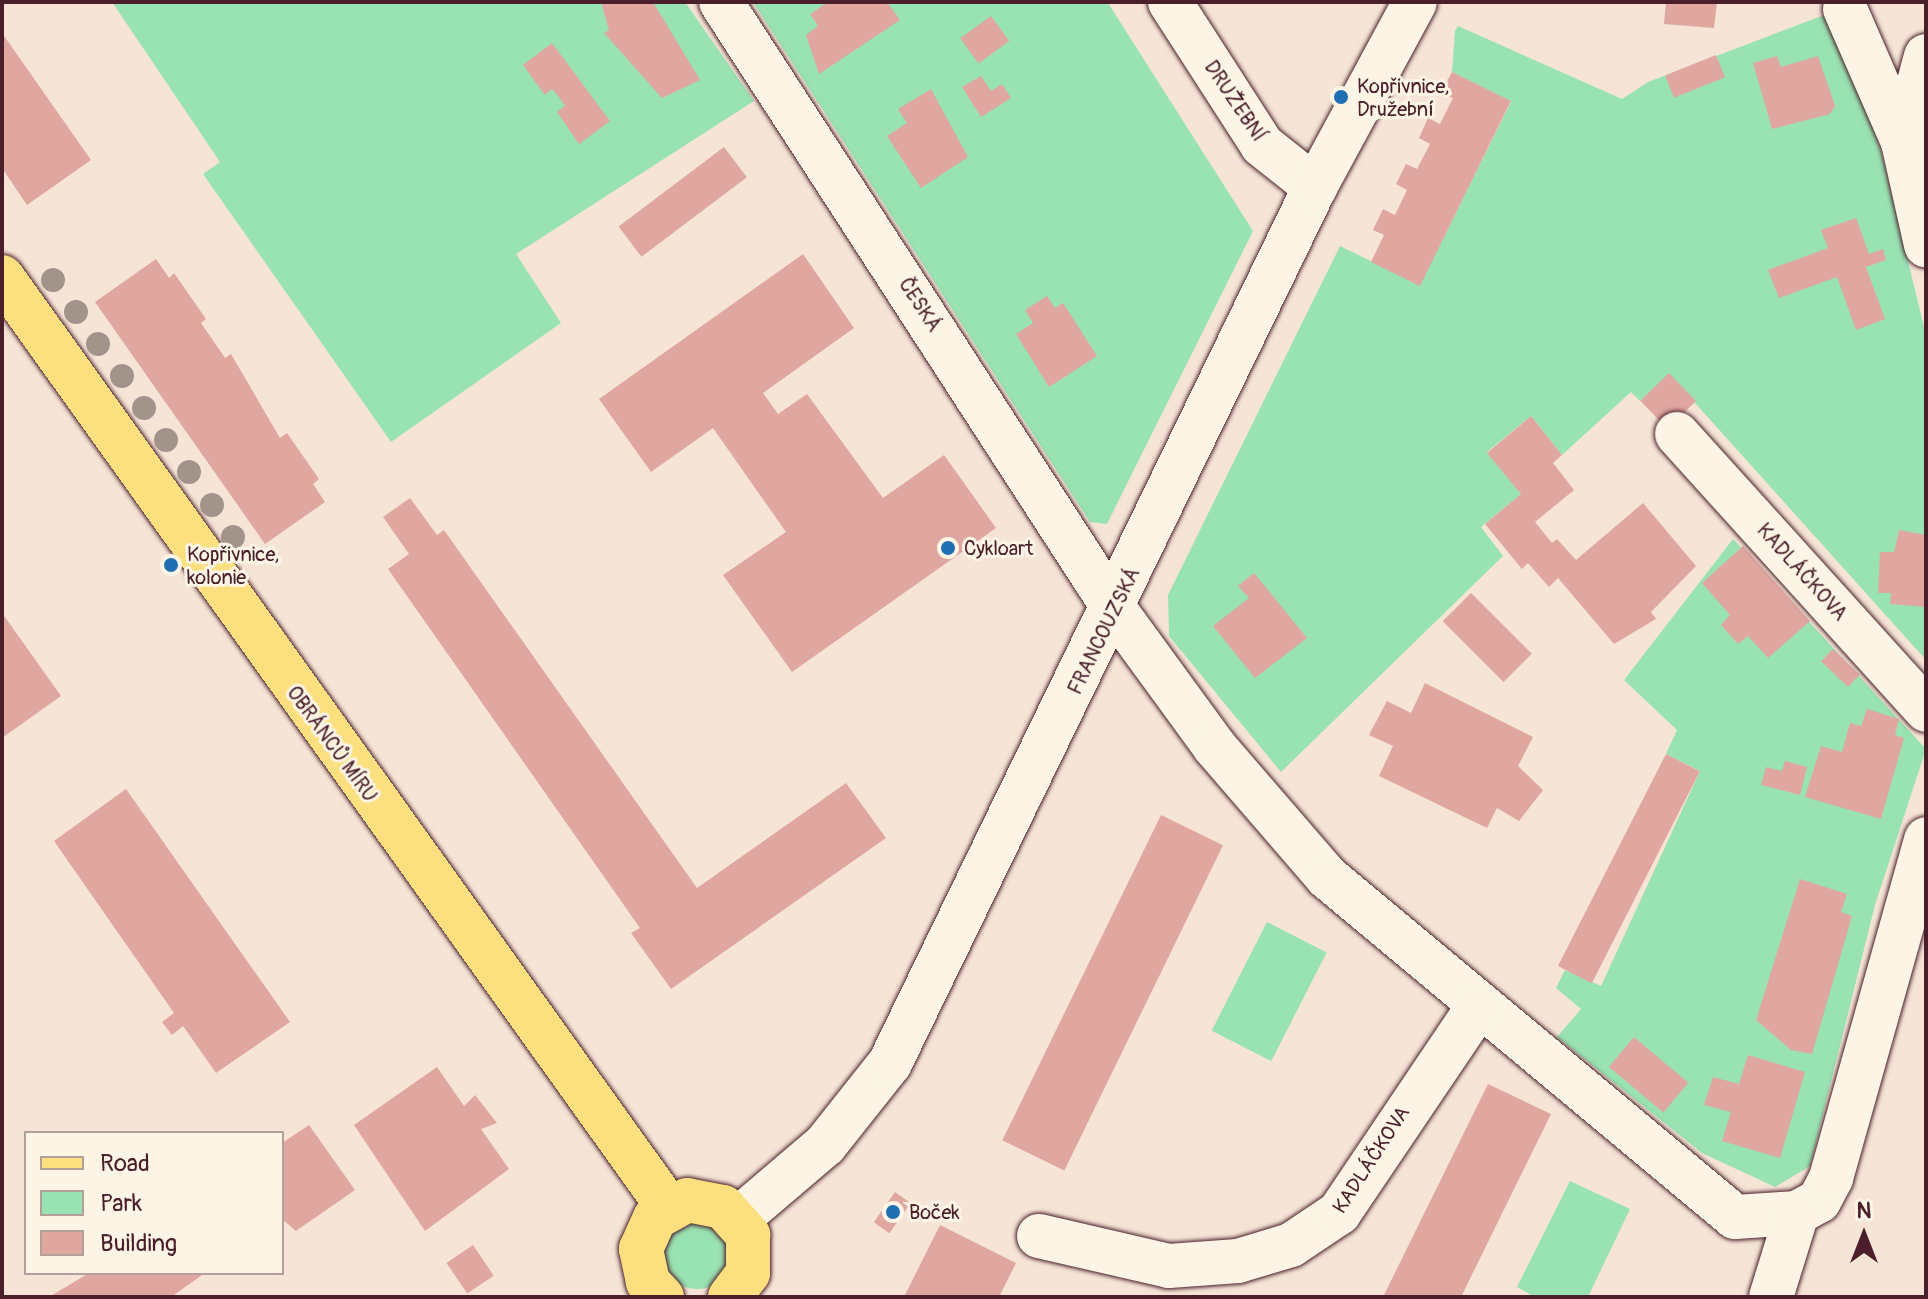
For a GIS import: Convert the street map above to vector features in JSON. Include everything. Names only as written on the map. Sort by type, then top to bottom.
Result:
[{"type":"main road","name":"OBRÁNCŮ MÍRU","points":[[2,277],[668,1207]]},
{"type":"main road","points":[[645,1292],[646,1232],[668,1207],[705,1200],[738,1219],[751,1254],[733,1296]]},
{"type":"street","name":"ČESKÁ","points":[[721,2],[1115,610]]},
{"type":"street","name":"DRUŽEBNÍ","points":[[1170,2],[1262,145],[1315,187]]},
{"type":"street","name":"FRANCOUZSKÁ","points":[[738,1219],[825,1145],[890,1063],[1115,610],[1315,187],[1415,2]]},
{"type":"street","points":[[1845,9],[1903,142],[1926,245]]},
{"type":"street","points":[[1903,142],[1926,56]]},
{"type":"street","name":"KADLÁČKOVA","points":[[1677,434],[1926,710]]},
{"type":"street","points":[[1115,610],[1214,746],[1327,877],[1478,1007],[1735,1217],[1797,1213],[1819,1201],[1831,1178],[1926,839]]},
{"type":"street","name":"KADLÁČKOVA","points":[[1039,1236],[1169,1266],[1238,1261],[1291,1245],[1339,1213],[1478,1007]]},
{"type":"street","points":[[1771,1297],[1797,1213]]},
{"type":"green space","points":[[112,2],[685,2],[754,101],[516,254],[561,323],[391,442],[203,174],[220,162]]},
{"type":"green space","points":[[753,2],[1108,3],[1253,231],[1107,524],[1090,522]]},
{"type":"green space","points":[[1832,12],[1881,151],[1926,335],[1926,660],[1669,374],[1640,401],[1631,392],[1562,455],[1531,416],[1487,452],[1521,494],[1481,527],[1503,556],[1281,772],[1169,636],[1168,595],[1340,246],[1420,285],[1511,102],[1452,72],[1458,26],[1622,99],[1648,82]]},
{"type":"green space","points":[[1733,539],[1926,749],[1875,905],[1810,1166],[1775,1187],[1702,1153],[1557,1037],[1581,1009],[1556,988],[1565,970],[1601,986],[1700,771],[1666,754],[1677,730],[1624,680]]},
{"type":"green space","points":[[1267,922],[1327,952],[1271,1061],[1212,1031]]},
{"type":"green space","points":[[1570,1181],[1630,1209],[1588,1297],[1535,1297],[1517,1287]]},
{"type":"green space","points":[[697,1221],[721,1231],[731,1255],[721,1279],[697,1289],[673,1279],[663,1255],[673,1231]]},
{"type":"building","points":[[601,2],[653,2],[700,80],[662,98],[604,33],[609,30]]},
{"type":"building","points":[[828,2],[887,2],[900,20],[819,74],[806,35],[818,26],[810,14]]},
{"type":"building","points":[[1666,2],[1717,2],[1714,28],[1664,24]]},
{"type":"building","points":[[991,16],[1009,41],[978,63],[960,38]]},
{"type":"building","points":[[2,33],[91,160],[27,205],[2,168]]},
{"type":"building","points":[[552,43],[610,121],[579,144],[557,112],[565,106],[559,97],[552,89],[545,95],[523,65]]},
{"type":"building","points":[[1716,55],[1725,77],[1674,98],[1665,76]]},
{"type":"building","points":[[1777,56],[1781,67],[1818,56],[1835,106],[1830,114],[1772,129],[1753,63]]},
{"type":"building","points":[[1452,72],[1511,101],[1420,286],[1371,262],[1384,235],[1373,230],[1383,209],[1395,215],[1407,190],[1396,184],[1406,164],[1417,169],[1430,144],[1419,138],[1428,118],[1440,124],[1453,98],[1441,93]]},
{"type":"building","points":[[981,76],[991,91],[1002,84],[1011,98],[981,117],[962,87]]},
{"type":"building","points":[[931,89],[968,157],[921,188],[887,136],[907,123],[898,109]]},
{"type":"building","points":[[724,147],[747,177],[641,257],[619,226]]},
{"type":"building","points":[[1856,218],[1869,254],[1883,249],[1886,260],[1866,267],[1885,319],[1856,330],[1837,277],[1779,298],[1768,270],[1828,248],[1821,230]]},
{"type":"building","points":[[803,254],[854,328],[763,393],[778,414],[807,394],[883,498],[944,455],[996,528],[792,672],[723,575],[786,532],[713,428],[651,472],[599,399]]},
{"type":"building","points":[[156,259],[169,278],[174,273],[206,319],[201,323],[225,358],[231,354],[280,438],[287,433],[319,479],[313,484],[325,502],[265,544],[95,302]]},
{"type":"building","points":[[1047,296],[1055,308],[1063,303],[1097,356],[1049,387],[1016,334],[1033,323],[1025,310]]},
{"type":"building","points":[[1669,373],[1696,401],[1667,429],[1640,401]]},
{"type":"building","points":[[1531,416],[1562,455],[1553,463],[1574,490],[1535,522],[1552,543],[1557,539],[1576,560],[1643,503],[1696,566],[1651,612],[1656,619],[1614,644],[1558,578],[1549,587],[1528,563],[1522,569],[1485,524],[1521,494],[1487,453]]},
{"type":"building","points":[[410,498],[437,535],[444,530],[697,888],[846,783],[886,838],[671,989],[631,933],[640,928],[388,569],[409,554],[383,517]]},
{"type":"building","points":[[1899,530],[1926,535],[1926,607],[1890,604],[1891,593],[1878,593],[1880,552],[1894,552]]},
{"type":"building","points":[[1743,546],[1810,621],[1768,658],[1748,636],[1738,644],[1721,625],[1730,615],[1702,583]]},
{"type":"building","points":[[1254,573],[1307,638],[1255,678],[1213,626],[1249,598],[1238,586]]},
{"type":"building","points":[[1471,593],[1532,654],[1504,682],[1443,621]]},
{"type":"building","points":[[2,613],[61,696],[2,738]]},
{"type":"building","points":[[1833,649],[1860,675],[1848,687],[1821,661]]},
{"type":"building","points":[[1425,683],[1533,737],[1518,766],[1543,790],[1519,821],[1497,808],[1487,828],[1379,776],[1393,746],[1369,735],[1387,701],[1411,713]]},
{"type":"building","points":[[1867,709],[1899,719],[1895,735],[1904,738],[1881,819],[1805,797],[1821,746],[1842,752],[1850,723],[1861,726]]},
{"type":"building","points":[[1666,754],[1700,771],[1592,983],[1558,966]]},
{"type":"building","points":[[1785,761],[1807,767],[1800,795],[1761,785],[1766,767],[1782,771]]},
{"type":"building","points":[[126,789],[290,1022],[216,1073],[183,1026],[172,1035],[162,1022],[174,1013],[54,841]]},
{"type":"building","points":[[1161,815],[1223,845],[1064,1171],[1002,1140]]},
{"type":"building","points":[[1800,879],[1847,894],[1841,912],[1852,916],[1812,1054],[1791,1050],[1756,1020]]},
{"type":"building","points":[[1634,1037],[1688,1083],[1663,1113],[1609,1067]]},
{"type":"building","points":[[1748,1055],[1805,1072],[1780,1158],[1722,1141],[1731,1112],[1704,1105],[1713,1077],[1739,1084]]},
{"type":"building","points":[[437,1067],[464,1106],[475,1095],[497,1123],[481,1129],[509,1169],[425,1231],[354,1125]]},
{"type":"building","points":[[1488,1084],[1551,1114],[1461,1297],[1383,1297]]},
{"type":"building","points":[[309,1125],[355,1190],[296,1231],[284,1221],[284,1142]]},
{"type":"building","name":"Boček","points":[[895,1192],[911,1203],[889,1233],[874,1222]]},
{"type":"building","points":[[940,1225],[1016,1263],[999,1297],[904,1297]]},
{"type":"building","points":[[473,1245],[494,1276],[467,1294],[446,1263]]},
{"type":"building","points":[[86,1275],[202,1275],[171,1297],[49,1297]]},
{"type":"place","name":"Kopřivnice, Družební","points":[[1341,97]]},
{"type":"place","name":"Cykloart","points":[[948,548]]},
{"type":"place","name":"Kopřivnice, kolonie","points":[[171,565]]},
{"type":"place","name":"Boček","points":[[893,1212]]}]
